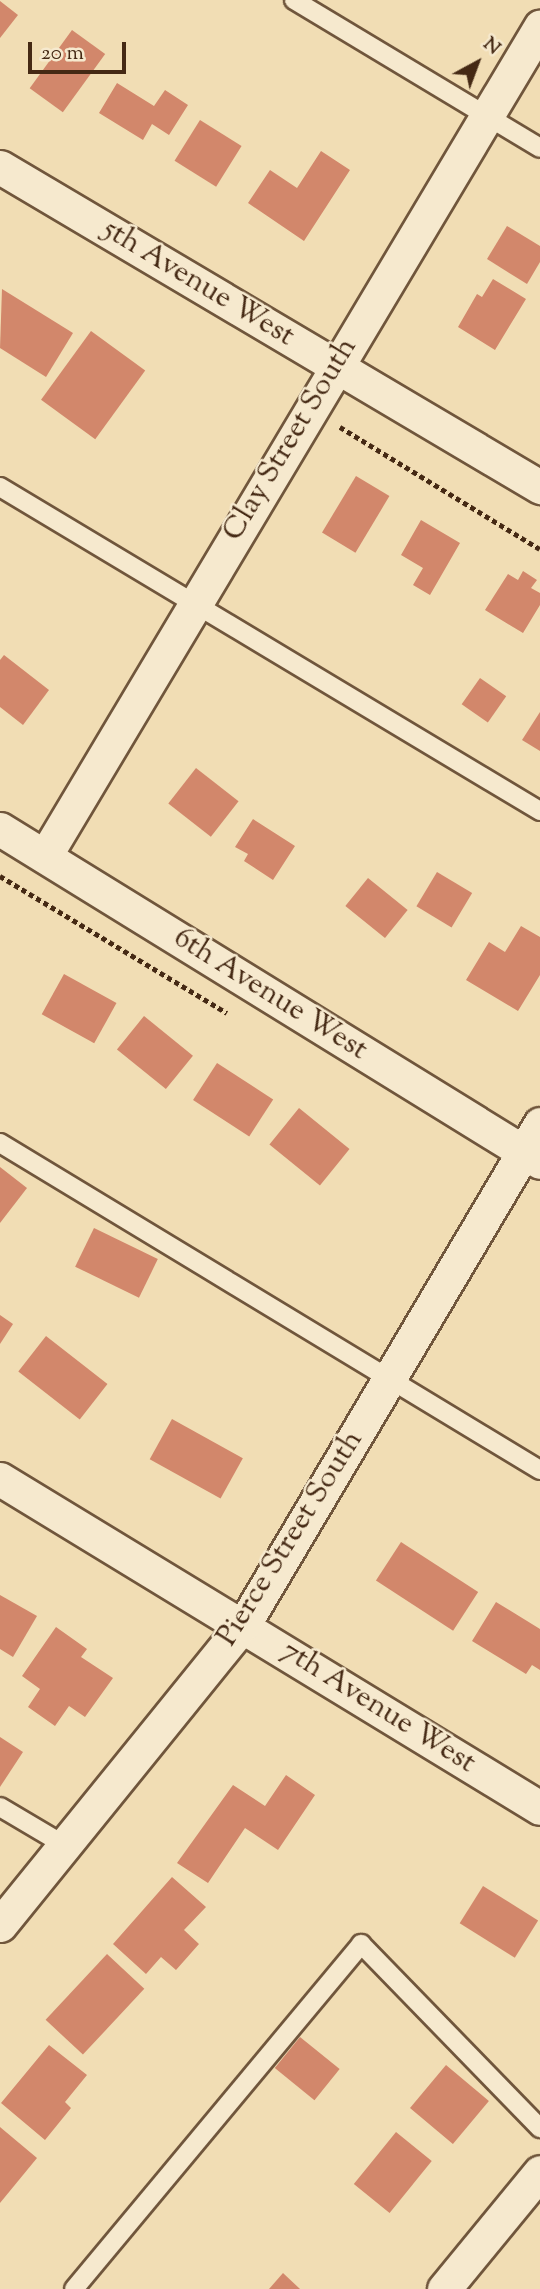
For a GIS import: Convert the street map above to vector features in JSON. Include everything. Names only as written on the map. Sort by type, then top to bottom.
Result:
[{"type":"street","name":"Clay Street South","points":[[45,856],[335,366],[540,27]]},
{"type":"street","name":"5th Avenue West","points":[[0,167],[540,487]]},
{"type":"street","name":"6th Avenue West","points":[[0,829],[531,1157]]},
{"type":"street","name":"Pierce Street South","points":[[0,1925],[244,1625],[389,1378],[531,1157],[540,1124]]},
{"type":"street","name":"7th Avenue West","points":[[0,1479],[244,1625],[540,1808]]},
{"type":"street","points":[[444,2289],[540,2172]]},
{"type":"lane","points":[[294,0],[540,148]]},
{"type":"lane","points":[[0,487],[540,811]]},
{"type":"lane","points":[[0,1143],[540,1470]]},
{"type":"lane","points":[[0,1807],[66,1846]]},
{"type":"lane","points":[[75,2289],[361,1944],[540,2128]]},
{"type":"path","points":[[337,424],[540,549]]},
{"type":"path","points":[[0,876],[227,1013]]},
{"type":"building","points":[[0,1],[18,15],[0,38]]},
{"type":"building","points":[[72,30],[105,54],[63,112],[30,88]]},
{"type":"building","points":[[117,83],[154,106],[165,90],[188,105],[169,135],[152,124],[143,140],[99,113]]},
{"type":"building","points":[[200,120],[242,146],[216,187],[175,161]]},
{"type":"building","points":[[321,151],[350,170],[304,241],[248,203],[270,170],[297,188]]},
{"type":"building","points":[[507,226],[540,246],[540,262],[527,284],[487,259]]},
{"type":"building","points":[[493,279],[526,299],[495,350],[458,327],[477,294],[482,297]]},
{"type":"building","points":[[2,289],[73,333],[46,377],[0,348]]},
{"type":"building","points":[[91,331],[145,370],[95,439],[41,400]]},
{"type":"building","points":[[356,476],[389,496],[355,553],[322,533]]},
{"type":"building","points":[[421,520],[460,543],[430,595],[413,585],[423,568],[401,555]]},
{"type":"building","points":[[523,571],[537,580],[531,588],[540,593],[540,605],[523,633],[485,610],[508,574],[518,580]]},
{"type":"building","points":[[4,655],[49,690],[23,725],[0,707],[0,660]]},
{"type":"building","points":[[480,678],[506,696],[488,723],[462,704]]},
{"type":"building","points":[[540,712],[540,751],[522,740]]},
{"type":"building","points":[[196,768],[239,801],[211,837],[168,803]]},
{"type":"building","points":[[253,819],[295,846],[273,880],[244,861],[248,854],[235,847]]},
{"type":"building","points":[[437,872],[472,893],[452,927],[416,906]]},
{"type":"building","points":[[368,878],[408,910],[385,938],[345,906]]},
{"type":"building","points":[[521,926],[540,937],[540,975],[518,1011],[466,980],[489,942],[505,952]]},
{"type":"building","points":[[64,974],[116,1003],[94,1043],[42,1014]]},
{"type":"building","points":[[144,1016],[193,1056],[166,1089],[117,1049]]},
{"type":"building","points":[[217,1063],[273,1099],[249,1136],[193,1100]]},
{"type":"building","points":[[299,1108],[350,1149],[320,1185],[269,1145]]},
{"type":"building","points":[[0,1167],[27,1188],[0,1223]]},
{"type":"building","points":[[94,1228],[158,1259],[139,1298],[75,1267]]},
{"type":"building","points":[[0,1315],[13,1324],[0,1344]]},
{"type":"building","points":[[46,1336],[107,1384],[80,1419],[18,1371]]},
{"type":"building","points":[[172,1419],[243,1458],[221,1499],[150,1459]]},
{"type":"building","points":[[401,1542],[478,1592],[453,1631],[376,1581]]},
{"type":"building","points":[[0,1595],[37,1616],[13,1657],[0,1649]]},
{"type":"building","points":[[496,1602],[540,1629],[540,1670],[532,1665],[526,1674],[472,1641]]},
{"type":"building","points":[[56,1627],[87,1649],[81,1657],[113,1678],[85,1717],[69,1706],[55,1726],[28,1707],[40,1689],[22,1676]]},
{"type":"building","points":[[0,1737],[23,1752],[0,1787]]},
{"type":"building","points":[[286,1775],[315,1795],[278,1850],[245,1828],[208,1883],[177,1863],[233,1785],[265,1806]]},
{"type":"building","points":[[172,1877],[206,1907],[184,1930],[199,1944],[176,1970],[161,1957],[146,1974],[113,1944]]},
{"type":"building","points":[[483,1886],[538,1920],[515,1958],[460,1923]]},
{"type":"building","points":[[107,1954],[144,1989],[83,2055],[46,2020]]},
{"type":"building","points":[[300,2037],[340,2069],[314,2100],[275,2068]]},
{"type":"building","points":[[49,2045],[87,2075],[65,2102],[71,2108],[45,2140],[1,2103]]},
{"type":"building","points":[[446,2065],[489,2101],[453,2144],[410,2108]]},
{"type":"building","points":[[0,2127],[37,2158],[0,2203]]},
{"type":"building","points":[[396,2132],[432,2161],[390,2213],[354,2184]]},
{"type":"building","points":[[283,2273],[300,2289],[269,2289]]}]
